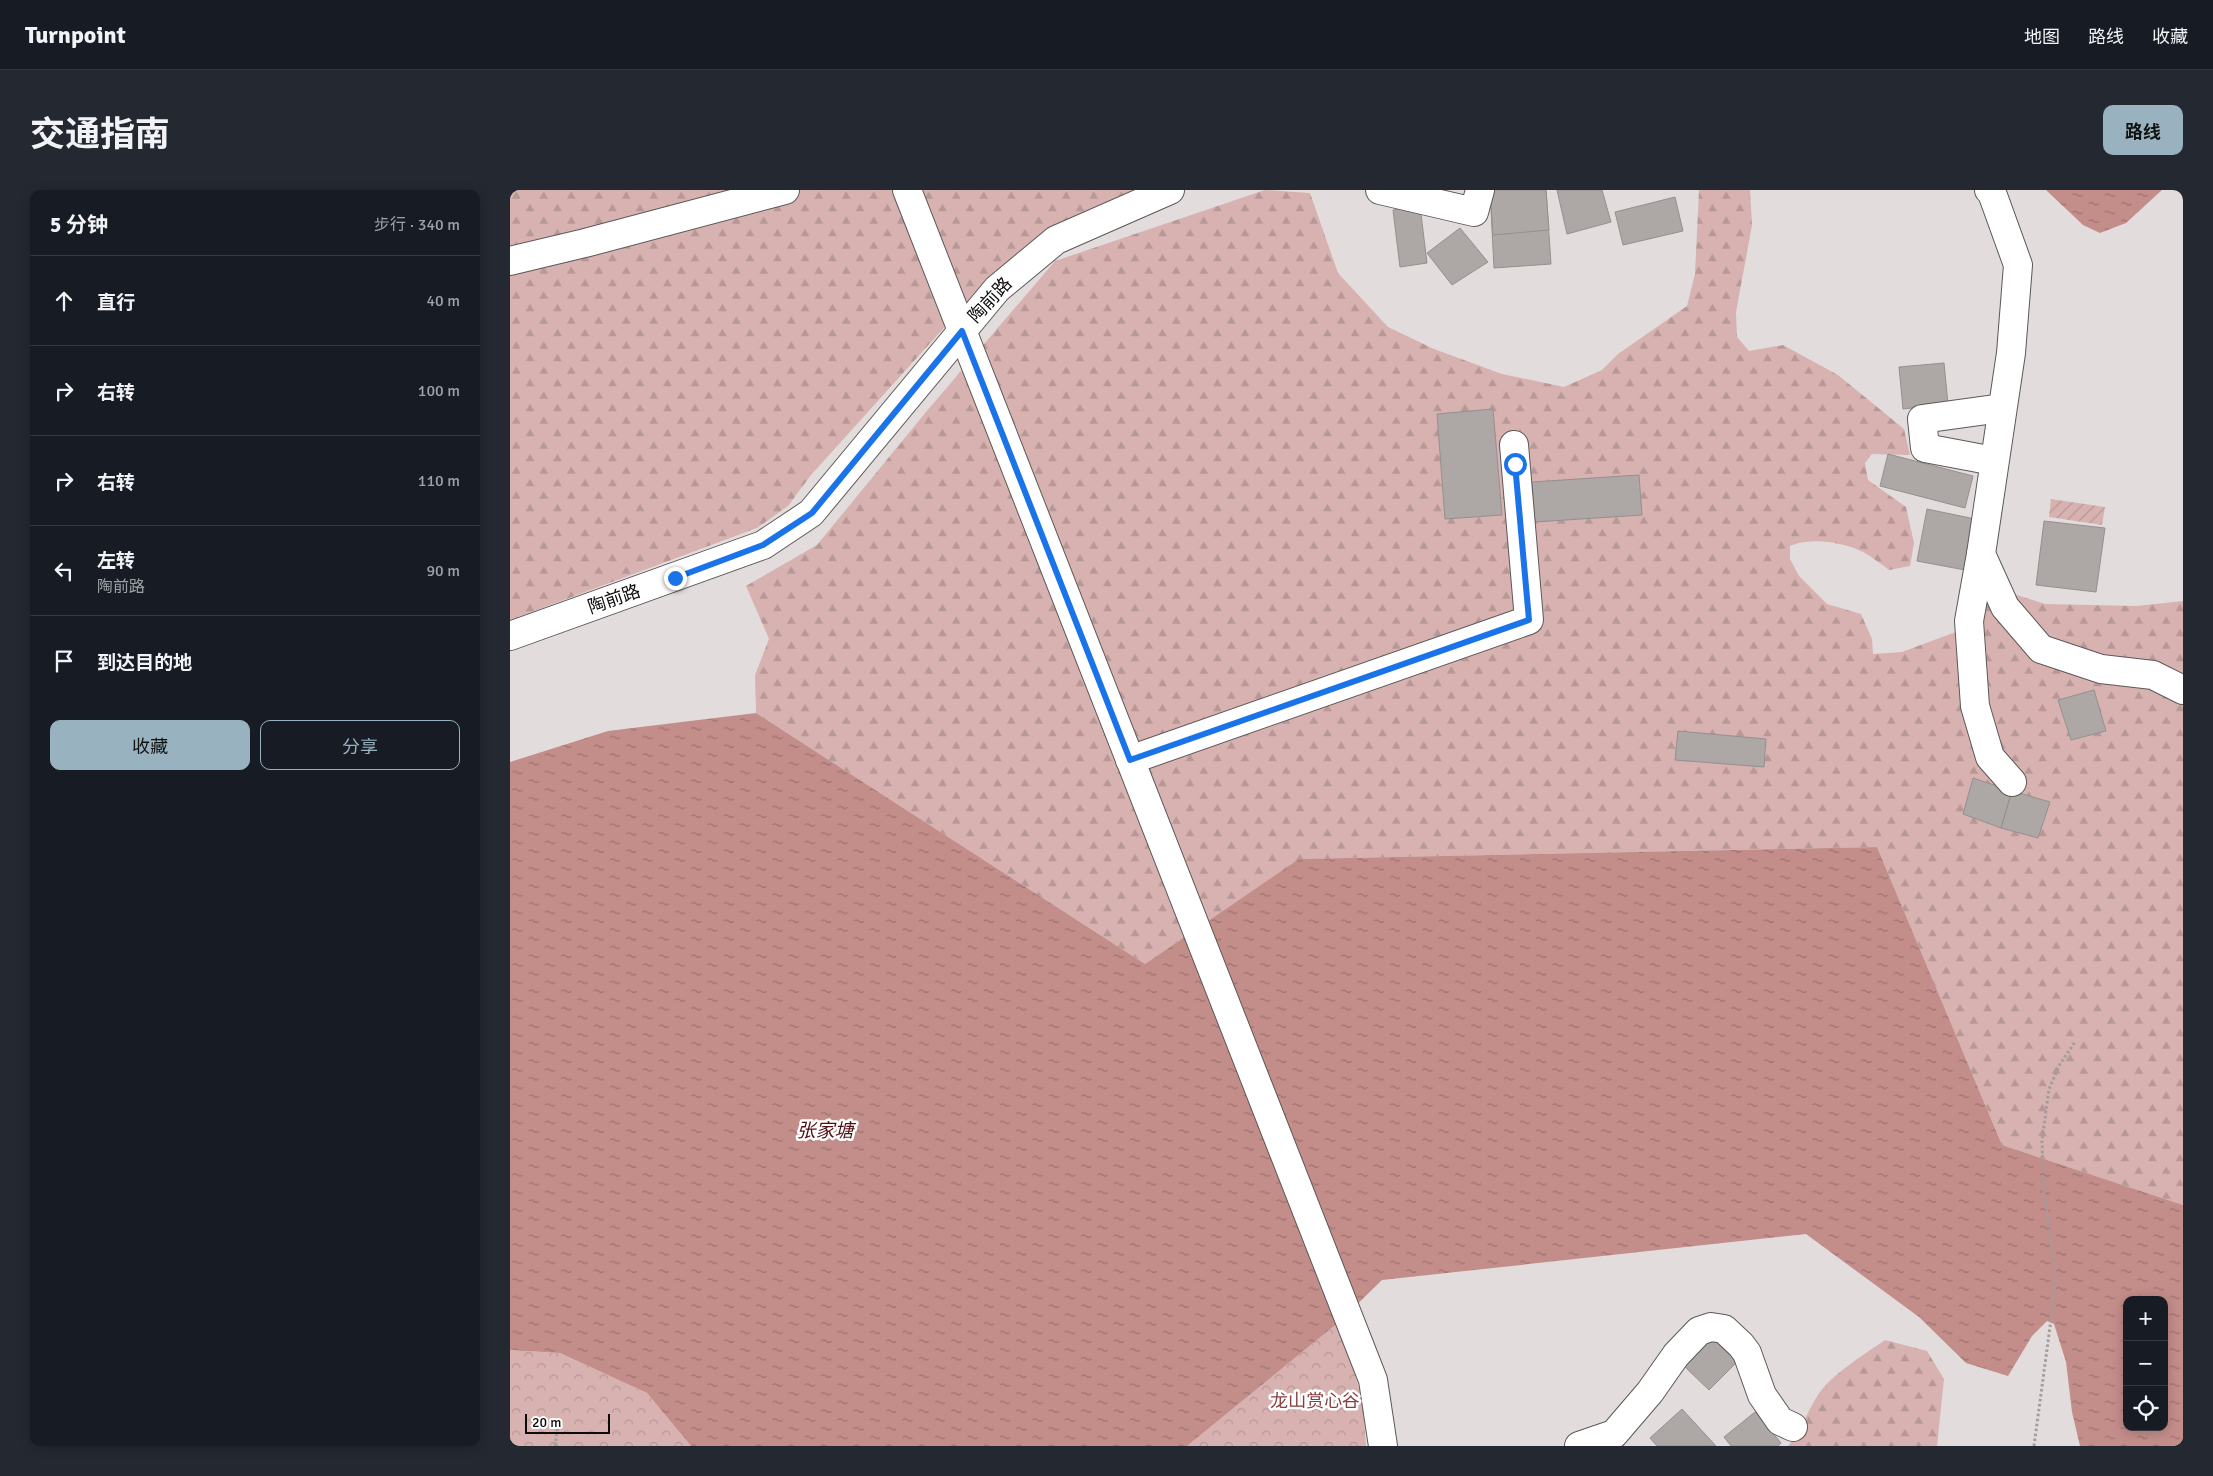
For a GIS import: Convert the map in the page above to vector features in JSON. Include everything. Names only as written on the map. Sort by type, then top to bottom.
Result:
[{"type":"street","points":[[510,261],[785,190]]},
{"type":"street","points":[[907,190],[1374,1380],[1383,1446]]},
{"type":"street","name":"陶前路","points":[[510,636],[763,545],[812,513],[997,289],[1056,240],[1170,190]]},
{"type":"street","points":[[1380,190],[1474,212],[1480,190]]},
{"type":"street","points":[[1989,190],[1992,193],[2018,265],[2011,353],[1969,621],[1975,706],[1990,756],[2012,782]]},
{"type":"street","points":[[1994,461],[1925,448],[1922,418],[2002,408]]},
{"type":"street","points":[[1130,760],[1529,620],[1514,445]]},
{"type":"street","points":[[1981,554],[2005,607],[2041,649],[2101,670],[2153,675],[2183,690]]},
{"type":"street","points":[[1579,1446],[1614,1434],[1650,1392],[1676,1355],[1699,1331],[1711,1327],[1724,1329],[1741,1344],[1747,1353],[1762,1395],[1780,1421],[1793,1427]]},
{"type":"path","points":[[2034,1446],[2051,1322],[2055,1272],[2043,1183],[2042,1141],[2049,1089],[2060,1064],[2075,1042]]},
{"type":"path","points":[[555,1446],[558,1423]]},
{"type":"green space","points":[[510,190],[1147,190],[1047,235],[969,300],[811,475],[788,506],[757,528],[510,620]]},
{"type":"green space","points":[[1265,190],[1310,193],[1338,273],[1388,327],[1434,349],[1502,374],[1564,387],[1602,370],[1618,354],[1687,306],[1695,274],[1699,190],[1750,190],[1752,225],[1736,312],[1737,337],[1749,351],[1783,345],[1838,375],[1904,429],[1910,455],[1872,454],[1865,463],[1868,480],[1906,507],[1914,543],[1910,566],[1889,570],[1863,552],[1836,543],[1817,541],[1790,546],[1790,559],[1799,576],[1827,604],[1861,614],[1872,639],[1873,654],[1902,652],[1961,630],[1986,585],[2045,604],[2137,606],[2183,601],[2183,1205],[2002,1145],[1877,847],[1300,859],[1145,964],[756,713],[755,675],[769,639],[746,586],[817,545],[926,412],[1055,261]]},
{"type":"green space","points":[[2051,499],[2105,507],[2102,525],[2049,517]]},
{"type":"green space","name":"龙山赏心谷","points":[[1339,1322],[1363,1402],[1366,1446],[1187,1446]]},
{"type":"green space","points":[[1885,1340],[1927,1351],[1944,1379],[1937,1446],[1788,1446],[1826,1385],[1850,1364]]},
{"type":"green space","points":[[510,1350],[560,1353],[647,1393],[691,1446],[510,1446]]},
{"type":"water","points":[[2046,190],[2162,190],[2126,223],[2100,233],[2083,225]]},
{"type":"water","name":"张家塘","points":[[756,713],[1145,964],[1299,859],[1877,847],[2002,1145],[2183,1205],[2183,1446],[2080,1446],[2072,1412],[2066,1362],[2054,1324],[2047,1321],[2032,1336],[2008,1376],[1966,1363],[1919,1317],[1806,1234],[1382,1280],[1339,1322],[1187,1446],[691,1446],[647,1393],[560,1353],[510,1350],[510,762],[608,731]]},
{"type":"building","points":[[1490,190],[1546,190],[1551,264],[1494,268]]},
{"type":"building","points":[[1490,190],[1546,190],[1549,230],[1493,235]]},
{"type":"building","points":[[1557,190],[1602,190],[1611,222],[1567,234]]},
{"type":"building","points":[[1675,197],[1683,231],[1623,245],[1615,212]]},
{"type":"building","points":[[1420,206],[1427,263],[1400,267],[1393,210]]},
{"type":"building","points":[[1460,228],[1488,262],[1452,285],[1427,253]]},
{"type":"building","points":[[1944,363],[1948,404],[1903,409],[1899,367]]},
{"type":"building","points":[[1493,409],[1502,515],[1445,519],[1437,414]]},
{"type":"building","points":[[1888,454],[1973,476],[1965,508],[1880,486]]},
{"type":"building","points":[[1639,475],[1642,515],[1535,522],[1532,482]]},
{"type":"building","points":[[1927,509],[1975,519],[1965,570],[1917,561]]},
{"type":"building","points":[[2044,521],[2105,528],[2096,592],[2036,585]]},
{"type":"building","points":[[2094,690],[2106,731],[2071,740],[2058,700]]},
{"type":"building","points":[[1678,731],[1766,739],[1764,767],[1675,760]]},
{"type":"building","points":[[1973,778],[2012,791],[2001,828],[1963,814]]},
{"type":"building","points":[[2012,791],[2050,802],[2038,838],[2001,828]]},
{"type":"building","points":[[1710,1336],[1737,1362],[1709,1390],[1682,1364]]},
{"type":"building","points":[[1682,1409],[1716,1446],[1657,1446],[1650,1438]]},
{"type":"building","points":[[1755,1412],[1781,1443],[1778,1446],[1731,1446],[1724,1437]]},
{"type":"route","points":[[675,578],[763,545],[812,513],[962,331],[1130,760],[1529,620],[1515,464]]}]
